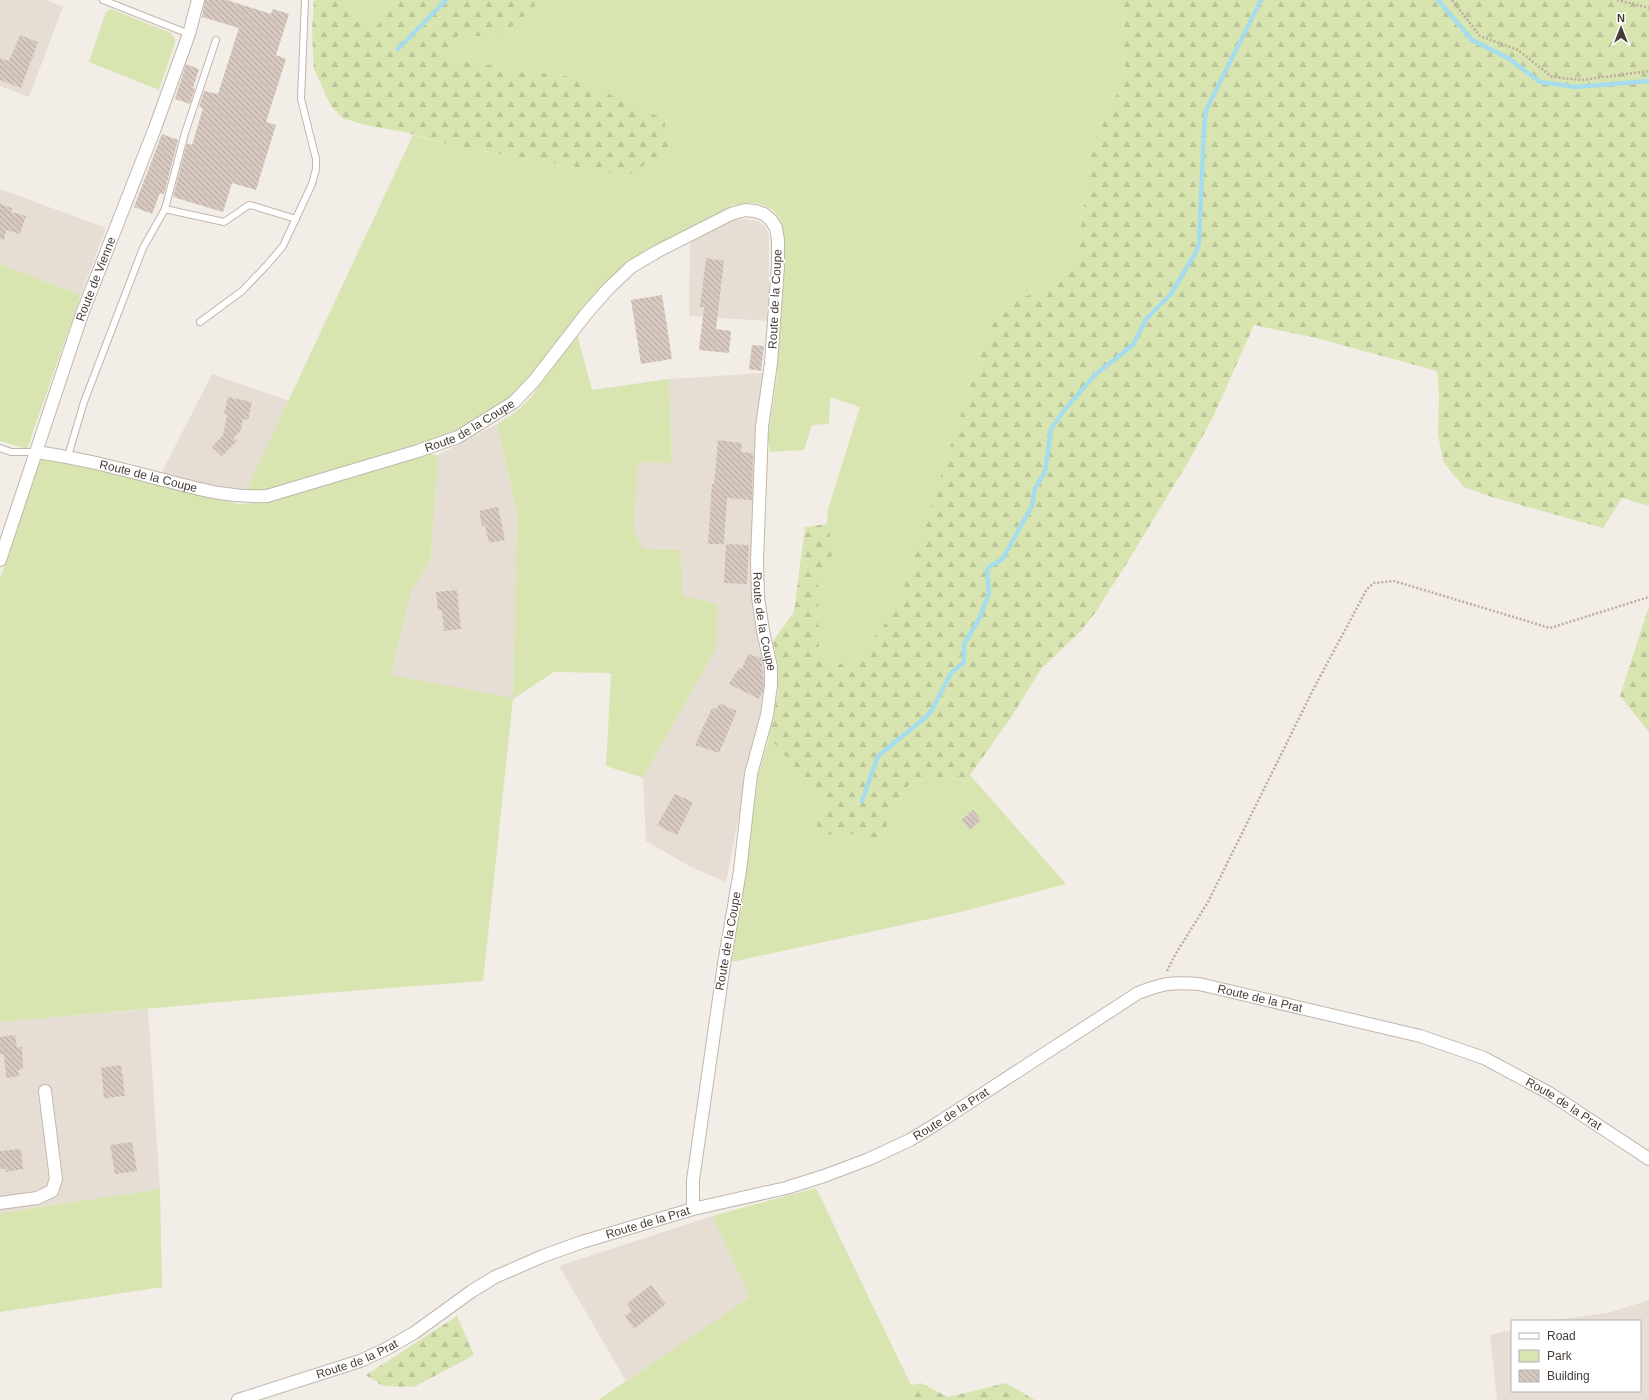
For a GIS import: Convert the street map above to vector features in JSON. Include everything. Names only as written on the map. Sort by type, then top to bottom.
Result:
[{"type":"street","name":"Route de Vienne","points":[[0,560],[82,314],[155,128],[189,34],[198,0]]},
{"type":"street","name":"Route de la Coupe","points":[[36,452],[68,456],[220,494],[249,497],[267,496],[418,451],[458,437],[514,402],[534,381],[586,314],[607,290],[631,267],[658,251],[731,214],[745,210],[755,211],[764,214],[771,220],[776,228],[778,240],[778,266],[771,363],[762,427],[757,561],[758,597],[763,631],[771,667],[771,685],[766,715],[751,774],[740,871],[724,964],[694,1180],[693,1209]]},
{"type":"street","name":"Route de la Prat","points":[[238,1400],[320,1375],[372,1356],[414,1333],[472,1290],[495,1277],[543,1256],[582,1242],[693,1209],[786,1188],[817,1179],[910,1140],[1138,993],[1160,984],[1198,984],[1420,1036],[1484,1058],[1549,1093],[1649,1159]]},
{"type":"street","points":[[0,1203],[37,1198],[52,1191],[56,1179],[45,1091]]},
{"type":"lane","points":[[103,0],[189,34]]},
{"type":"lane","points":[[200,322],[242,291],[283,246],[312,184],[316,169],[316,159],[301,99],[305,0]]},
{"type":"lane","points":[[68,456],[84,402],[143,248],[165,209],[185,133],[216,40]]},
{"type":"lane","points":[[165,209],[224,222],[249,206],[254,206],[296,219]]},
{"type":"lane","points":[[0,448],[11,452],[36,452]]},
{"type":"path","points":[[1452,0],[1480,36],[1518,50],[1552,77],[1582,80],[1649,71]]},
{"type":"path","points":[[1617,0],[1649,8]]},
{"type":"path","points":[[1160,984],[1174,955],[1208,902],[1314,688],[1367,589],[1374,582],[1394,581],[1550,628],[1649,597]]},
{"type":"shaded area","points":[[0,0],[47,0],[63,7],[29,97],[0,86]]},
{"type":"shaded area","points":[[0,189],[106,228],[81,295],[0,264]]},
{"type":"shaded area","points":[[746,219],[758,221],[765,226],[769,234],[769,321],[689,316],[690,242],[734,220]]},
{"type":"shaded area","points":[[765,373],[756,525],[770,678],[745,785],[726,882],[691,867],[646,841],[643,778],[716,649],[718,604],[682,596],[680,550],[642,549],[634,530],[638,462],[672,462],[669,379]]},
{"type":"shaded area","points":[[212,374],[289,401],[245,493],[161,474]]},
{"type":"shaded area","points":[[497,424],[517,513],[513,699],[391,676],[411,592],[431,558],[438,455]]},
{"type":"shaded area","points":[[148,1009],[160,1189],[0,1213],[0,1022]]},
{"type":"shaded area","points":[[712,1216],[750,1297],[626,1381],[559,1266]]},
{"type":"shaded area","points":[[1649,1300],[1649,1400],[1497,1400],[1490,1335],[1511,1330],[1511,1392],[1641,1392],[1641,1320],[1556,1320],[1608,1313]]},
{"type":"green space","points":[[314,0],[348,0],[359,23],[377,26],[396,0],[548,0],[539,2],[516,24],[493,36],[458,36],[451,59],[571,77],[664,119],[669,148],[628,176],[454,146],[405,132],[369,126],[343,118],[331,106],[314,69],[312,32]]},
{"type":"green space","points":[[348,0],[396,0],[377,26],[359,23]]},
{"type":"green space","points":[[548,0],[1123,0],[1125,83],[1104,112],[1091,152],[1077,258],[1060,282],[1010,303],[989,329],[897,610],[849,668],[819,652],[818,579],[831,561],[833,546],[827,524],[828,509],[860,407],[830,397],[829,424],[812,425],[804,450],[770,452],[768,438],[777,375],[783,236],[781,222],[776,214],[772,209],[760,204],[746,203],[733,205],[633,258],[610,278],[582,308],[530,378],[508,400],[477,420],[443,436],[267,490],[245,493],[413,135],[454,146],[628,176],[571,77],[451,59],[458,35],[493,36],[516,24],[539,2]]},
{"type":"green space","points":[[1123,0],[1649,0],[1649,506],[1622,498],[1603,528],[1492,497],[1464,487],[1444,463],[1438,435],[1439,396],[1437,371],[1316,338],[1254,325],[1213,417],[1187,464],[1127,563],[1095,613],[1080,632],[1041,669],[1012,716],[966,781],[946,777],[911,782],[903,792],[878,844],[855,834],[818,835],[817,821],[828,806],[769,737],[778,692],[778,667],[773,641],[794,612],[805,527],[827,524],[833,546],[831,561],[818,579],[819,652],[849,668],[897,609],[989,329],[1010,303],[1060,282],[1077,258],[1091,152],[1104,112],[1125,83]]},
{"type":"green space","points":[[111,9],[171,33],[175,40],[174,46],[159,90],[89,62],[106,12]]},
{"type":"green space","points":[[0,264],[81,295],[27,449],[0,441]]},
{"type":"green space","points":[[577,334],[592,390],[669,379],[672,463],[638,462],[634,530],[643,549],[680,550],[683,596],[718,604],[716,649],[643,778],[606,766],[611,673],[554,672],[513,699],[483,981],[324,993],[0,1022],[0,579],[41,459],[54,457],[238,504],[261,503],[429,454],[438,455],[431,558],[411,592],[391,675],[513,698],[517,513],[497,424],[518,410],[532,396]]},
{"type":"green space","points":[[1649,606],[1649,732],[1620,696]]},
{"type":"green space","points":[[769,737],[828,806],[817,821],[818,835],[855,834],[878,844],[903,792],[911,782],[946,777],[966,781],[970,775],[1066,884],[961,912],[732,962],[758,776]]},
{"type":"green space","points":[[816,1188],[911,1385],[896,1400],[598,1400],[750,1297],[712,1216]]},
{"type":"green space","points":[[160,1189],[162,1287],[0,1312],[0,1213]]},
{"type":"green space","points":[[457,1316],[474,1355],[414,1387],[383,1386],[366,1375]]},
{"type":"green space","points":[[921,1383],[948,1397],[1006,1383],[1035,1400],[896,1400],[911,1385]]},
{"type":"building","points":[[205,0],[227,0],[271,14],[273,9],[289,14],[276,55],[286,59],[266,122],[276,125],[256,190],[232,183],[223,212],[173,197],[187,143],[192,145],[203,108],[199,107],[204,91],[218,94],[239,28],[202,17]]},
{"type":"building","points":[[20,35],[38,42],[21,88],[0,80],[0,58],[9,61]]},
{"type":"building","points":[[186,64],[199,69],[190,104],[175,99]]},
{"type":"building","points":[[162,134],[178,140],[164,194],[160,193],[152,214],[134,207]]},
{"type":"building","points":[[0,204],[12,208],[11,212],[26,216],[20,234],[6,230],[4,240],[0,239]]},
{"type":"building","points":[[706,258],[724,261],[716,329],[731,331],[729,353],[699,350],[704,307],[700,307]]},
{"type":"building","points":[[662,295],[672,359],[641,364],[631,300]]},
{"type":"building","points":[[752,345],[764,346],[761,371],[749,369]]},
{"type":"building","points":[[228,397],[252,402],[248,420],[243,419],[241,430],[233,438],[237,441],[222,456],[212,447],[223,435],[227,415],[224,414]]},
{"type":"building","points":[[718,440],[742,443],[741,452],[753,453],[752,500],[727,498],[724,544],[708,544],[712,484],[714,484]]},
{"type":"building","points":[[498,507],[505,540],[489,543],[485,526],[482,526],[479,511]]},
{"type":"building","points":[[726,544],[749,545],[747,584],[724,583]]},
{"type":"building","points":[[457,590],[461,629],[444,631],[442,610],[438,610],[436,592]]},
{"type":"building","points":[[748,654],[761,658],[764,684],[763,691],[759,699],[729,684],[739,668],[742,669]]},
{"type":"building","points":[[719,703],[737,711],[719,753],[695,745],[712,708],[717,709]]},
{"type":"building","points":[[675,794],[693,802],[677,835],[657,825]]},
{"type":"building","points":[[973,810],[981,820],[970,830],[961,820]]},
{"type":"building","points":[[15,1035],[17,1047],[22,1047],[23,1069],[18,1070],[19,1076],[6,1078],[4,1054],[0,1054],[0,1037]]},
{"type":"building","points":[[121,1065],[125,1096],[104,1098],[101,1068]]},
{"type":"building","points":[[132,1142],[137,1171],[115,1174],[110,1145]]},
{"type":"building","points":[[21,1149],[23,1169],[6,1172],[6,1169],[0,1169],[0,1151]]},
{"type":"building","points":[[651,1285],[666,1304],[634,1329],[625,1316],[632,1311],[627,1304]]},
{"type":"waterway","points":[[398,49],[446,0]]},
{"type":"waterway","points":[[862,801],[878,756],[927,716],[932,710],[951,673],[964,662],[964,644],[980,617],[989,593],[987,570],[990,566],[1003,558],[1032,506],[1035,488],[1045,472],[1051,429],[1066,408],[1096,374],[1133,345],[1146,319],[1171,294],[1196,252],[1199,243],[1206,110],[1261,0]]},
{"type":"waterway","points":[[1438,0],[1472,40],[1508,58],[1540,82],[1576,87],[1649,81]]}]
